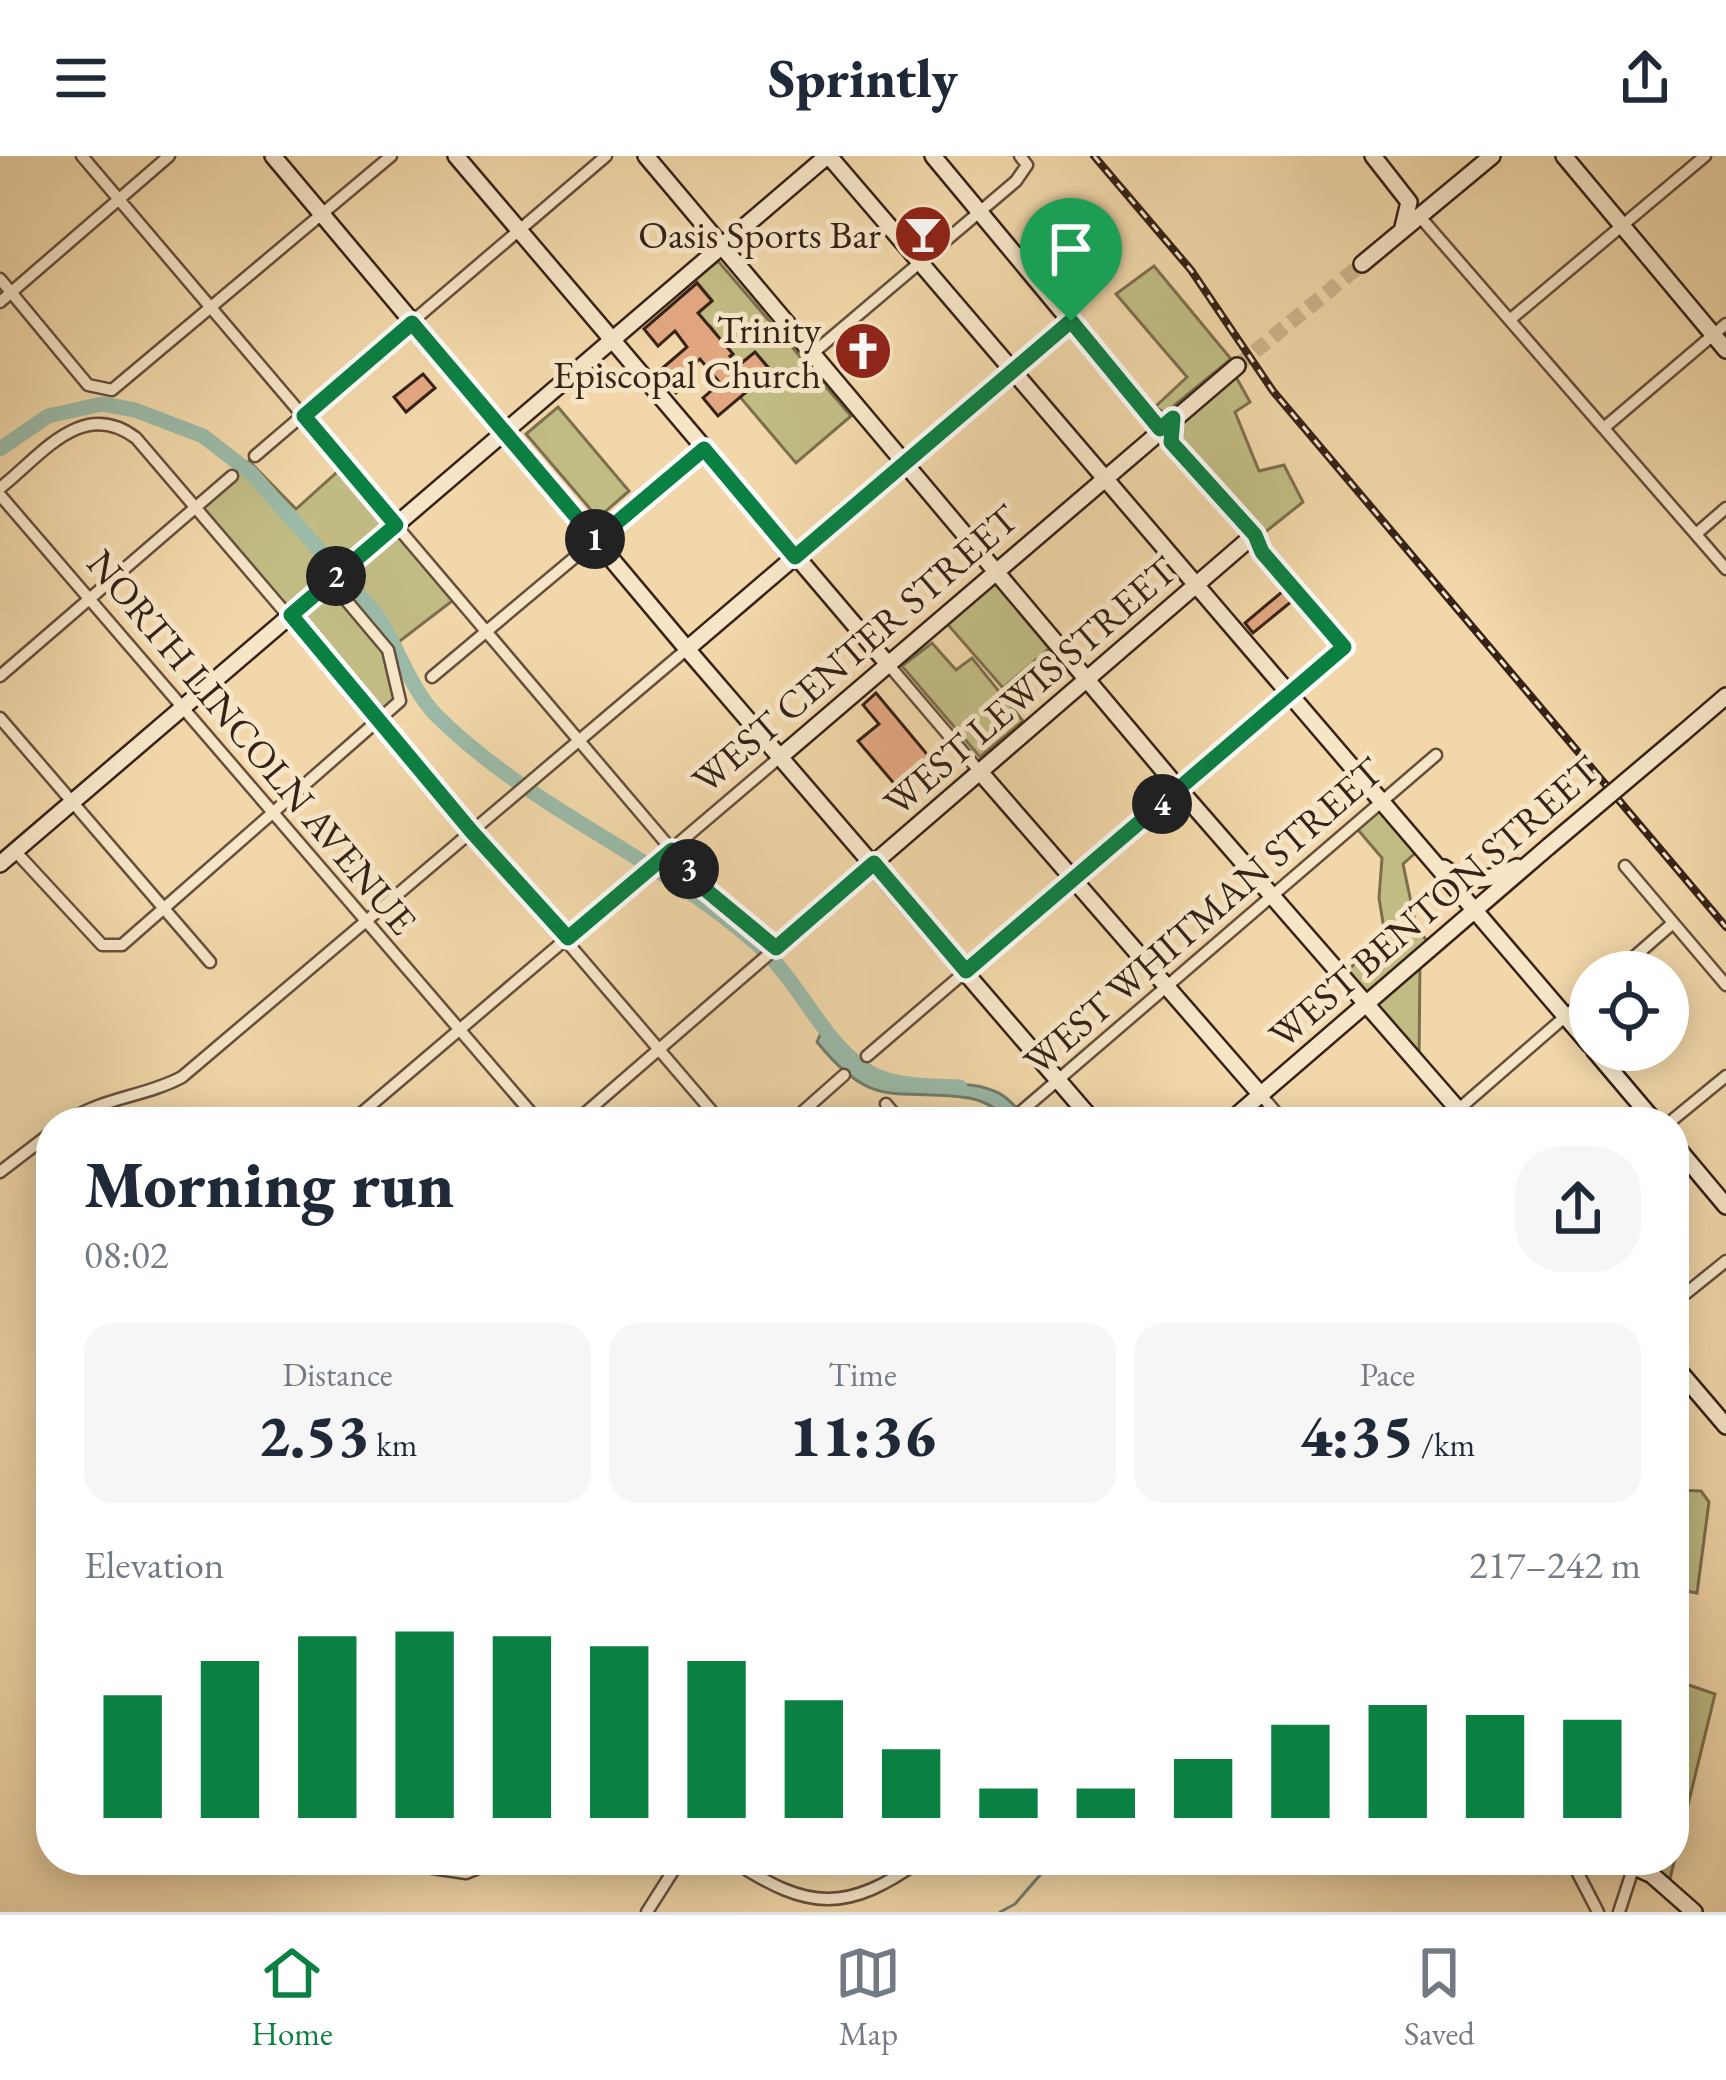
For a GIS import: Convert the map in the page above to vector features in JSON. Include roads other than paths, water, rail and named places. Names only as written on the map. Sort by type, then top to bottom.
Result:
[{"type":"street","points":[[82,156],[706,890],[776,948]]},
{"type":"street","points":[[0,302],[169,156]]},
{"type":"street","points":[[273,156],[687,649],[1081,1107]]},
{"type":"street","points":[[0,279],[88,385],[112,390],[391,156]]},
{"type":"street","points":[[456,156],[795,557],[1272,1107]]},
{"type":"street","points":[[255,456],[606,156]]},
{"type":"street","points":[[646,156],[1179,789],[1456,1107]]},
{"type":"street","points":[[0,864],[828,156],[1569,1020]]},
{"type":"street","points":[[867,1056],[1344,647],[1262,552],[1255,535],[1168,430],[933,156]]},
{"type":"street","points":[[1373,156],[1409,202],[1437,203]]},
{"type":"street","points":[[1362,264],[1492,156]]},
{"type":"street","points":[[1564,156],[1720,329],[1726,350]]},
{"type":"street","points":[[1512,318],[1705,156]]},
{"type":"street","points":[[812,354],[980,212],[1024,161]]},
{"type":"street","points":[[1403,227],[1409,202]]},
{"type":"street","points":[[1421,218],[1726,569]]},
{"type":"street","points":[[94,1107],[182,1077],[1071,321]]},
{"type":"street","points":[[1605,427],[1720,329]]},
{"type":"street","name":"WEST CENTER STREET","points":[[368,1107],[1144,442],[1168,430],[1237,366]]},
{"type":"street","points":[[0,492],[72,428],[101,421],[136,438],[709,1107]]},
{"type":"street","points":[[431,677],[704,449]]},
{"type":"street","points":[[0,676],[232,476]]},
{"type":"street","name":"NORTH LINCOLN AVENUE","points":[[0,492],[526,1107]]},
{"type":"street","points":[[1696,534],[1726,508]]},
{"type":"street","name":"WEST LEWIS STREET","points":[[592,1107],[1255,535]]},
{"type":"street","points":[[15,851],[102,945],[112,949],[165,910],[400,701],[388,650],[330,581]]},
{"type":"street","name":"WEST BENTON STREET","points":[[1247,1107],[1726,696]]},
{"type":"street","points":[[0,718],[210,962]]},
{"type":"street","name":"WEST WHITMAN STREET","points":[[1026,1107],[1436,755]]},
{"type":"street","points":[[1426,854],[1454,875],[1474,879],[1493,878],[1542,852]]},
{"type":"street","points":[[1625,866],[1726,985]]},
{"type":"street","points":[[1641,951],[1673,923]]},
{"type":"street","points":[[1473,1107],[1569,1013]]},
{"type":"street","points":[[1612,1071],[1642,1107]]},
{"type":"street","points":[[808,1107],[844,1076]]},
{"type":"street","points":[[1688,1107],[1726,1076]]},
{"type":"street","points":[[0,1172],[36,1144]]},
{"type":"street","points":[[1689,1162],[1726,1206]]},
{"type":"street","points":[[1689,1292],[1726,1261]]},
{"type":"street","points":[[1689,1383],[1726,1426]]},
{"type":"street","points":[[647,1912],[670,1875]]},
{"type":"street","points":[[758,1875],[809,1905],[834,1908],[869,1901],[902,1875]]},
{"type":"street","points":[[1579,1875],[1598,1912]]},
{"type":"street","points":[[1619,1912],[1625,1875]]},
{"type":"street","points":[[1643,1875],[1694,1912]]},
{"type":"waterway","points":[[0,449],[48,416],[102,404],[135,410],[203,436],[251,473],[376,614],[428,705],[474,749],[719,913],[757,944],[833,1040],[863,1068],[897,1082],[960,1087]]},
{"type":"waterway","points":[[1000,1912],[1015,1904],[1040,1875]]},
{"type":"tunnel","points":[[1237,366],[1362,264]]},
{"type":"railway","points":[[1094,156],[1191,270],[1273,391],[1726,927]]},
{"type":"place","name":"Oasis Sports Bar","points":[[923,234]]},
{"type":"place","name":"Trinity Episcopal Church","points":[[863,351]]}]
